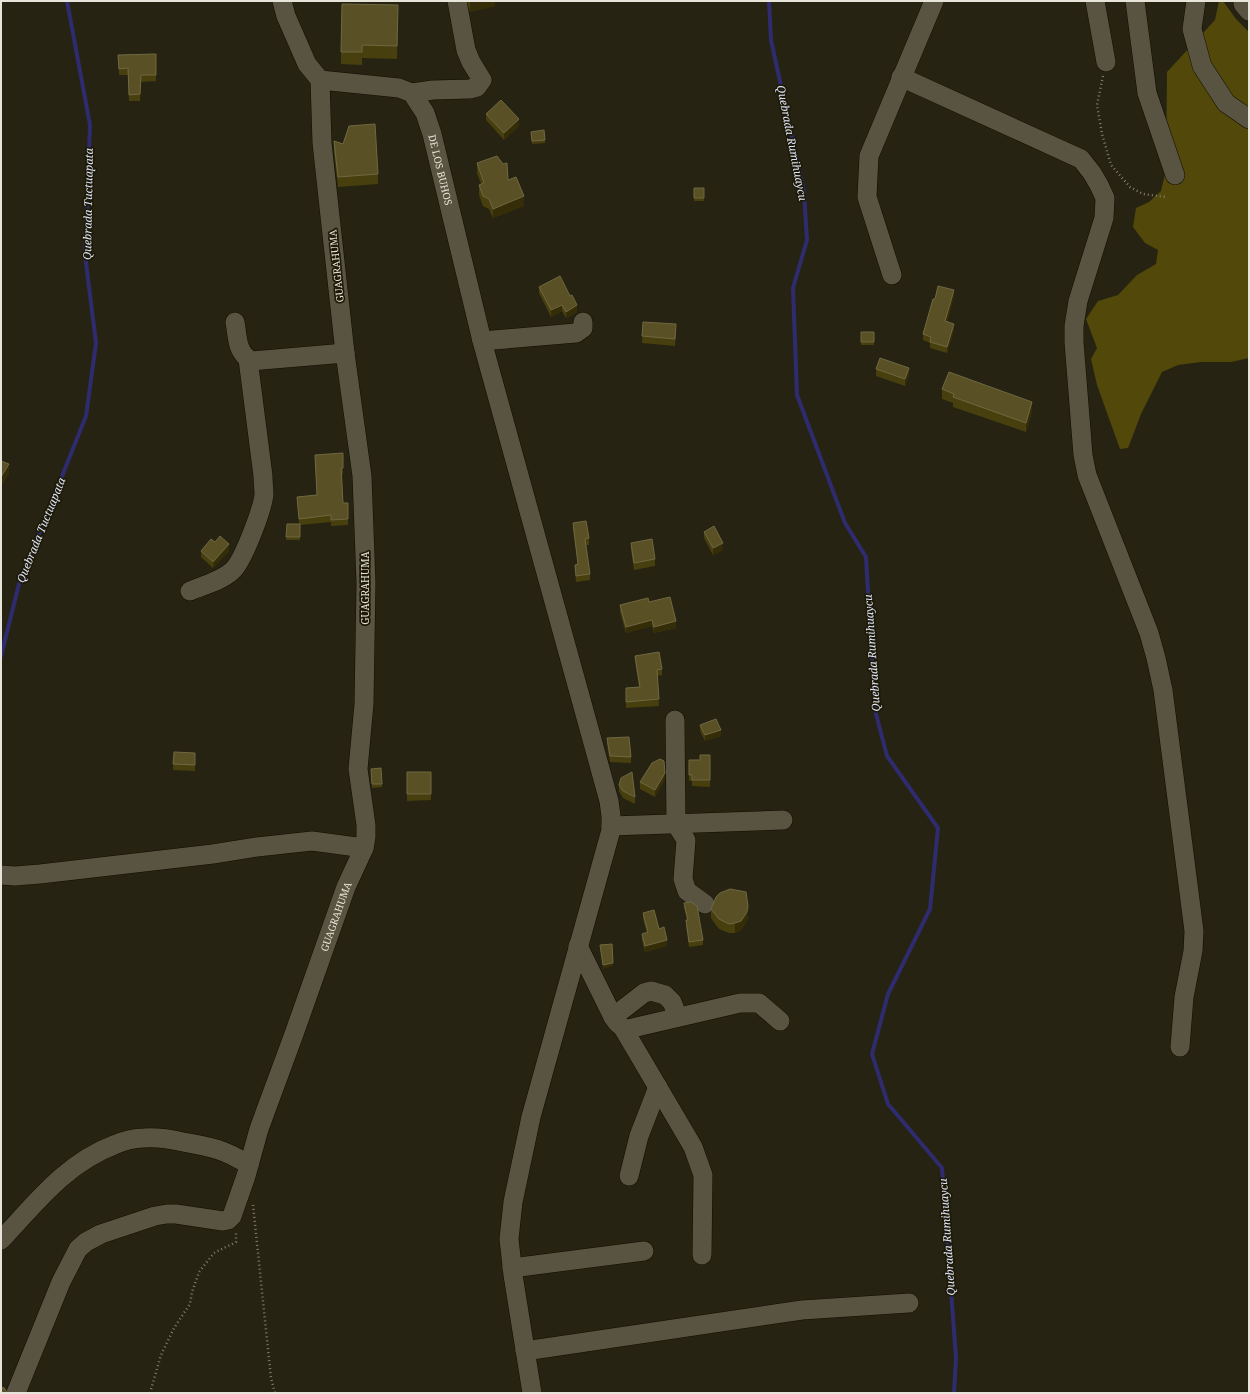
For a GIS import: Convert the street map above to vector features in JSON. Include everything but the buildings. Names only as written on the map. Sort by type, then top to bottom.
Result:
[{"type":"street","points":[[282,1],[286,16],[307,64],[320,80],[399,88],[412,93],[433,90],[470,89],[477,87],[482,80],[471,62],[466,50],[457,1]]},
{"type":"street","points":[[892,274],[867,197],[869,156],[934,1]]},
{"type":"street","points":[[1095,1],[1106,62]]},
{"type":"street","points":[[1135,1],[1147,93],[1175,175]]},
{"type":"street","points":[[1196,1],[1192,29],[1202,66],[1226,103],[1249,119]]},
{"type":"street","points":[[1243,1],[1243,4],[1249,11]]},
{"type":"street","points":[[902,77],[1081,159],[1092,173],[1105,198],[1104,218],[1078,301],[1074,326],[1083,455],[1087,474],[1149,633],[1163,690],[1194,931],[1193,951],[1184,997],[1180,1047]]},
{"type":"street","name":"GUAGRAHUMA","points":[[16,1393],[61,1282],[78,1249],[86,1242],[101,1234],[155,1216],[176,1214],[223,1221],[228,1220],[232,1216],[249,1165],[258,1129],[294,1034],[346,887],[364,848],[366,825],[358,769],[364,704],[366,583],[362,476],[346,353],[322,143],[320,80]]},
{"type":"street","name":"DE LOS BUHOS","points":[[412,93],[425,113],[432,134],[482,341],[609,801],[611,816],[611,830],[531,1117],[513,1202],[509,1238],[512,1268],[532,1393]]},
{"type":"street","points":[[235,322],[239,346],[243,356],[251,361],[346,353]]},
{"type":"street","points":[[482,341],[576,334],[582,328],[583,322]]},
{"type":"street","points":[[190,591],[225,576],[235,568],[247,545],[261,510],[264,494],[263,476],[248,359]]},
{"type":"street","points":[[675,720],[676,824],[686,840],[684,879],[687,891],[705,904]]},
{"type":"street","points":[[611,826],[783,820]]},
{"type":"street","points":[[1,875],[15,876],[40,874],[312,841],[364,848]]},
{"type":"street","points":[[578,946],[618,1022],[693,1147],[703,1175],[702,1255]]},
{"type":"street","points":[[618,1022],[644,993],[651,991],[665,995],[669,998],[678,1017]]},
{"type":"street","points":[[618,1022],[628,1029],[740,1003],[759,1003],[780,1021]]},
{"type":"street","points":[[629,1176],[639,1136],[658,1087]]},
{"type":"street","points":[[1,1240],[55,1182],[82,1160],[98,1151],[124,1141],[143,1138],[167,1139],[213,1147],[225,1151],[249,1165]]},
{"type":"street","points":[[512,1268],[644,1251]]},
{"type":"street","points":[[525,1351],[802,1310],[909,1303]]},
{"type":"path","points":[[1106,62],[1098,105],[1102,134],[1111,165],[1130,187],[1143,194],[1166,197]]},
{"type":"path","points":[[253,1204],[271,1378],[275,1393]]},
{"type":"path","points":[[150,1393],[161,1355],[174,1328],[190,1304],[192,1292],[199,1272],[214,1253],[236,1242],[236,1230]]},
{"type":"shaded area","points":[[1219,1],[1223,1],[1236,19],[1249,32],[1249,358],[1231,362],[1201,362],[1178,365],[1162,372],[1141,414],[1128,448],[1120,449],[1097,385],[1091,359],[1097,348],[1086,319],[1098,301],[1118,295],[1137,275],[1156,264],[1158,250],[1145,243],[1133,227],[1136,208],[1149,202],[1161,191],[1166,170],[1167,72],[1215,20]]},
{"type":"waterway","name":"Quebrada Tuctuapata","points":[[1,656],[19,584],[86,416],[96,343],[85,255],[90,125],[67,1]]},
{"type":"waterway","name":"Quebrada Rumihuaycu","points":[[769,1],[771,40],[804,192],[807,240],[793,288],[797,395],[845,523],[866,557],[875,710],[887,756],[938,828],[930,909],[888,994],[872,1054],[888,1104],[942,1168],[956,1358],[954,1393]]}]
